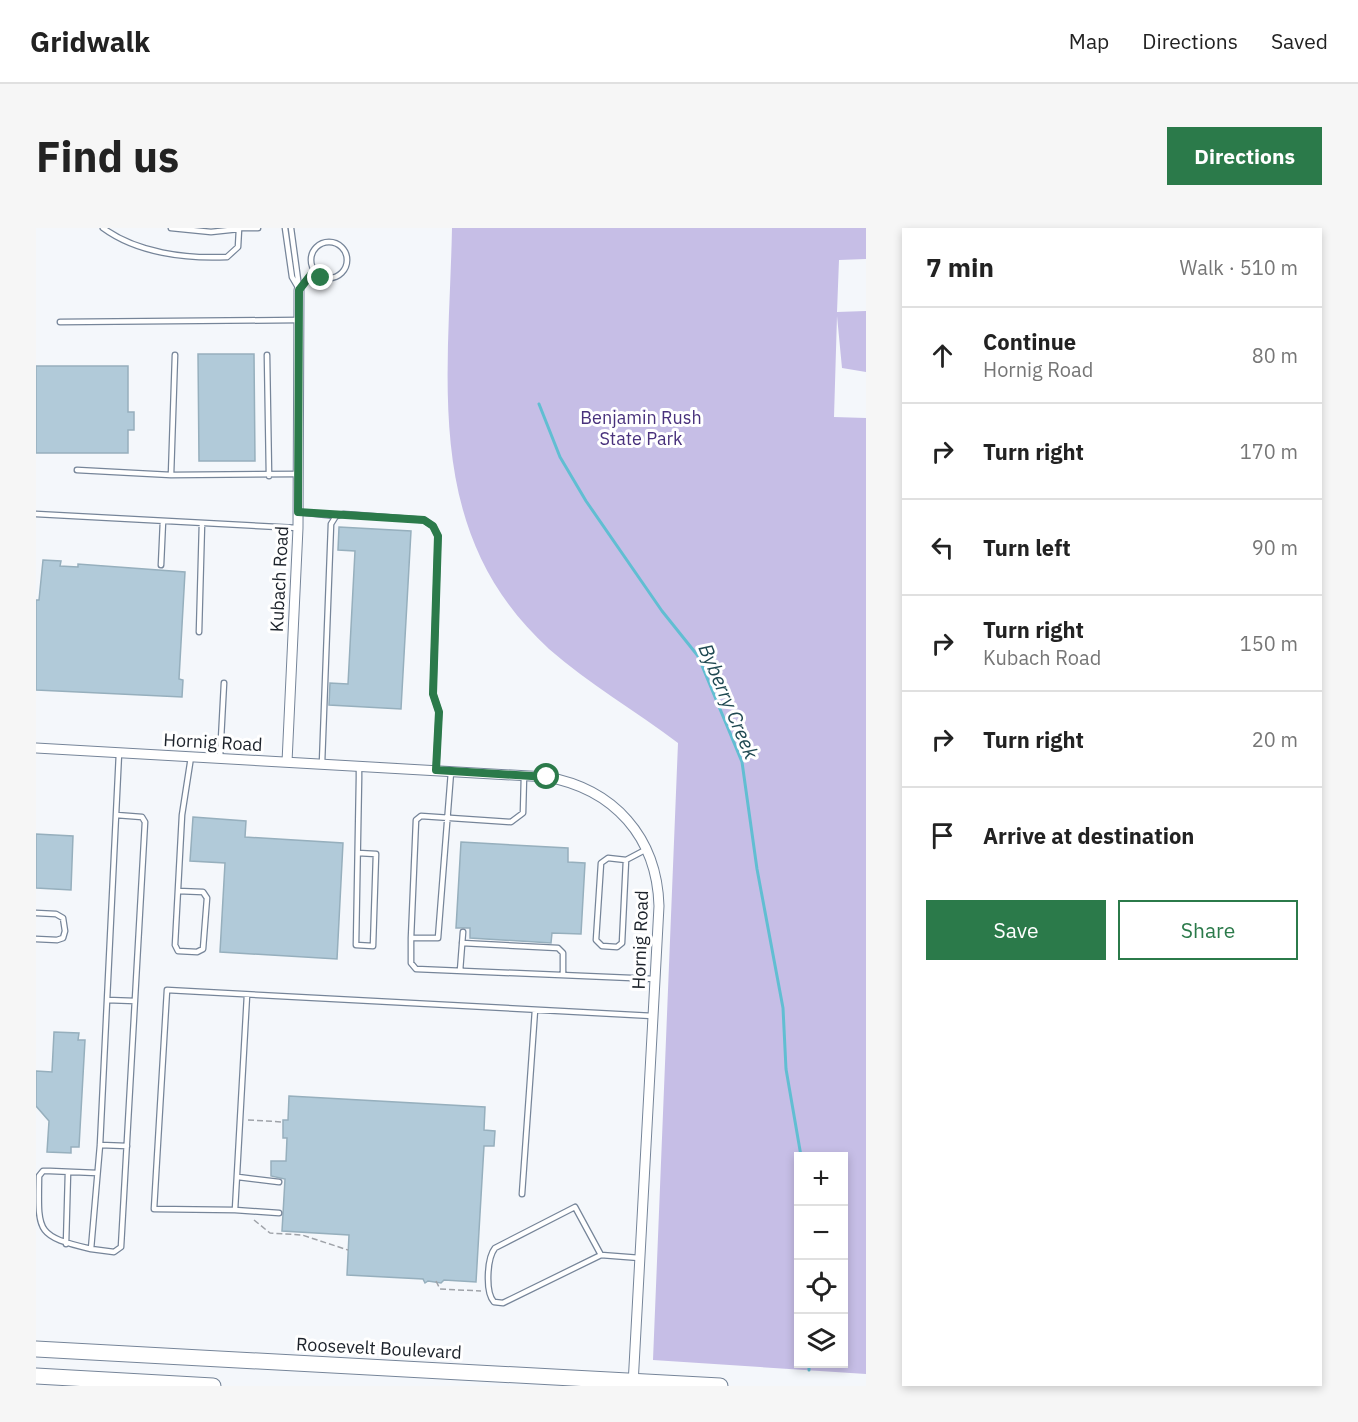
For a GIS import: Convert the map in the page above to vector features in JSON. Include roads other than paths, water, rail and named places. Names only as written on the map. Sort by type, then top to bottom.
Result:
[{"type":"highway","name":"Roosevelt Boulevard","points":[[36,1349],[633,1384],[718,1386]]},
{"type":"highway","points":[[36,1376],[213,1386]]},
{"type":"street","name":"Kubach Road","points":[[286,762],[298,528],[299,290]]},
{"type":"street","name":"Hornig Road","points":[[36,748],[524,775],[561,779],[599,795],[630,821],[647,849],[655,870],[659,895],[633,1384]]},
{"type":"lane","points":[[103,228],[144,248],[210,258],[227,257],[234,253],[238,247],[240,229]]},
{"type":"lane","points":[[171,228],[211,232],[258,228]]},
{"type":"lane","points":[[285,228],[292,277],[299,290]]},
{"type":"lane","points":[[291,228],[299,290]]},
{"type":"lane","points":[[299,290],[313,272],[311,260],[318,246],[332,241],[345,248],[347,256],[345,266],[337,276],[330,279],[321,278],[313,272]]},
{"type":"lane","points":[[60,322],[299,320]]},
{"type":"lane","points":[[171,475],[175,355]]},
{"type":"lane","points":[[267,355],[269,476]]},
{"type":"lane","points":[[77,470],[171,475],[299,474]]},
{"type":"lane","points":[[298,512],[424,520],[433,526],[438,536],[433,694],[439,712],[436,770]]},
{"type":"lane","points":[[36,514],[298,528]]},
{"type":"lane","points":[[322,764],[331,524],[336,516]]},
{"type":"lane","points":[[161,565],[163,521]]},
{"type":"lane","points":[[199,632],[202,523]]},
{"type":"lane","points":[[220,758],[224,683]]},
{"type":"lane","points":[[91,1249],[99,1145],[119,753]]},
{"type":"lane","points":[[178,891],[203,892],[207,898],[203,948],[197,952],[178,951],[175,945],[182,815],[191,757]]},
{"type":"lane","points":[[358,853],[376,854],[373,946],[356,945],[359,766]]},
{"type":"lane","points":[[411,938],[438,938],[451,771]]},
{"type":"lane","points":[[524,775],[523,813],[519,819],[511,822],[421,816],[416,820],[411,963],[416,969],[655,979]]},
{"type":"lane","points":[[97,1173],[43,1171],[39,1176],[38,1223],[54,1241],[114,1252],[121,1247],[145,822],[142,817],[116,815]]},
{"type":"lane","points":[[626,860],[622,943],[617,947],[602,946],[596,940],[601,863],[608,858],[626,860],[647,849]]},
{"type":"lane","points":[[36,913],[56,914],[63,918],[65,931],[63,938],[57,940],[36,939]]},
{"type":"lane","points":[[460,971],[463,932]]},
{"type":"lane","points":[[462,943],[558,948],[563,953],[563,975]]},
{"type":"lane","points":[[279,1213],[154,1209],[167,990],[653,1016]]},
{"type":"lane","points":[[236,1210],[247,995]]},
{"type":"lane","points":[[107,1000],[135,1001]]},
{"type":"lane","points":[[522,1194],[535,1010]]},
{"type":"lane","points":[[99,1145],[127,1146]]},
{"type":"lane","points":[[66,1244],[68,1172]]},
{"type":"lane","points":[[238,1177],[279,1182]]},
{"type":"lane","points":[[601,1255],[575,1207],[495,1248],[491,1254],[489,1295],[498,1303],[508,1301],[601,1255],[640,1258]]},
{"type":"waterway","name":"Byberry Creek","points":[[539,404],[560,457],[586,501],[662,611],[698,656],[742,762],[757,869],[783,1008],[786,1069],[800,1152]]},
{"type":"park label","name":"Benjamin Rush State Park","points":[[641,427]]}]
